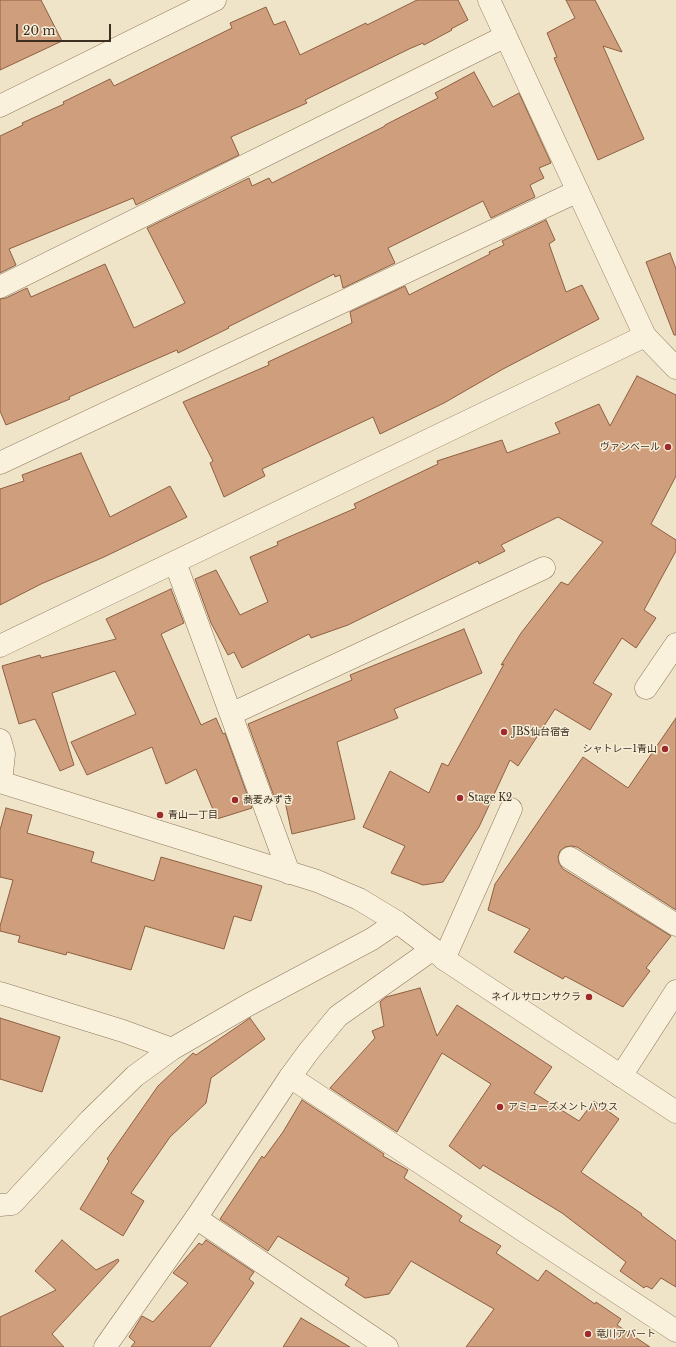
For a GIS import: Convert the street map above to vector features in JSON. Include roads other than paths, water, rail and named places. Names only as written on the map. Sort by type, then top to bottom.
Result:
[{"type":"street","points":[[0,106],[215,0]]},
{"type":"street","points":[[489,0],[645,336],[676,368]]},
{"type":"street","points":[[0,287],[506,36]]},
{"type":"street","points":[[0,463],[578,191]]},
{"type":"street","points":[[0,646],[645,336]]},
{"type":"street","points":[[175,562],[290,873]]},
{"type":"street","points":[[231,714],[544,568]]},
{"type":"street","points":[[646,688],[676,644]]},
{"type":"street","points":[[0,740],[4,754],[0,782],[317,881],[359,899],[397,922],[439,954],[676,1112]]},
{"type":"street","points":[[105,1347],[196,1218],[290,1077],[338,1016],[439,954],[511,809]]},
{"type":"street","points":[[570,858],[676,925]]},
{"type":"street","points":[[0,1205],[12,1204],[90,1120],[135,1076],[172,1049],[248,1005],[372,939],[397,922]]},
{"type":"street","points":[[621,1076],[676,991]]},
{"type":"street","points":[[0,993],[123,1031],[172,1049]]},
{"type":"street","points":[[290,1077],[676,1331]]},
{"type":"street","points":[[196,1218],[387,1347]]},
{"type":"place","name":"ヴァンベール","points":[[668,447]]},
{"type":"place","name":"JBS仙台宿舎","points":[[504,732]]},
{"type":"place","name":"シャトレー1青山","points":[[665,749]]},
{"type":"place","name":"Stage K2","points":[[460,798]]},
{"type":"place","name":"蕎麦みずき","points":[[235,800]]},
{"type":"place","name":"青山一丁目","points":[[160,815]]},
{"type":"place","name":"ネイルサロンサクラ","points":[[589,997]]},
{"type":"place","name":"アミューズメントハウス","points":[[500,1107]]},
{"type":"place","name":"竜川アパート","points":[[588,1334]]}]
